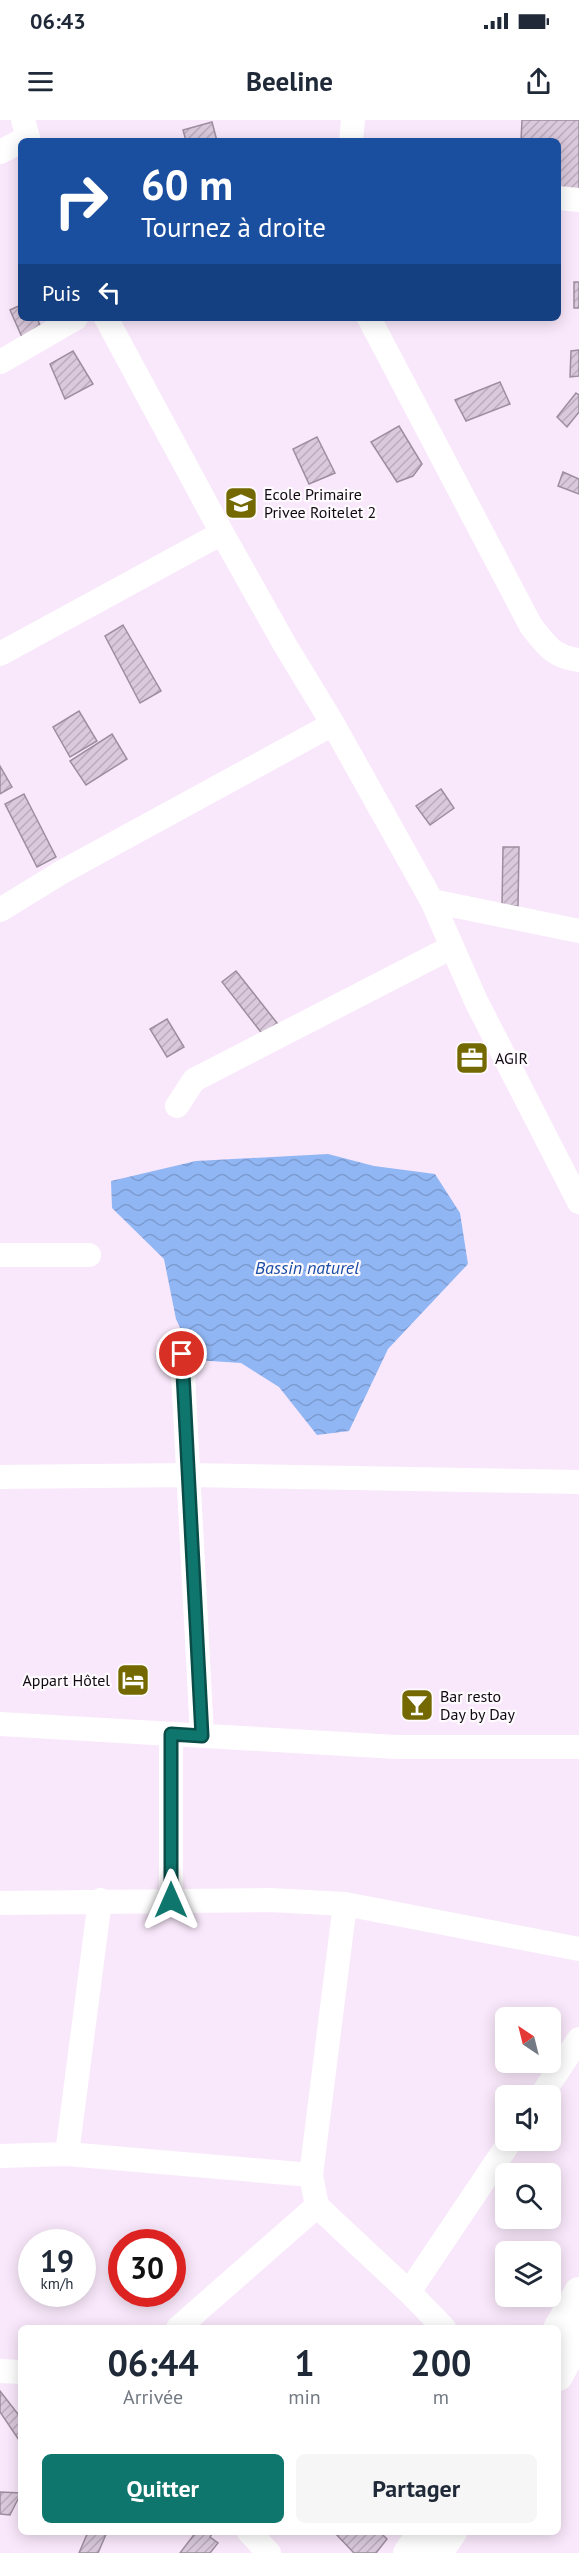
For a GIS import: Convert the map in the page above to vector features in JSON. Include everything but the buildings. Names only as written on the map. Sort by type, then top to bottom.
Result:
[{"type":"main road","points":[[560,2325],[579,2292]]},
{"type":"main road","points":[[561,2371],[579,2338]]},
{"type":"main road","points":[[408,2553],[421,2535]]},
{"type":"main road","points":[[437,2553],[450,2535]]},
{"type":"street","points":[[351,138],[352,120]]},
{"type":"street","points":[[0,152],[18,140]]},
{"type":"street","points":[[561,198],[579,200]]},
{"type":"street","points":[[0,362],[71,321]]},
{"type":"street","points":[[108,321],[222,533],[432,901],[476,1001],[579,1202]]},
{"type":"street","points":[[371,321],[531,626],[546,646],[563,658],[579,660]]},
{"type":"street","points":[[0,654],[222,533]]},
{"type":"street","points":[[0,910],[62,872],[333,724]]},
{"type":"street","points":[[432,901],[579,931]]},
{"type":"street","points":[[177,1106],[194,1080],[452,946]]},
{"type":"street","points":[[0,1255],[90,1255]]},
{"type":"street","points":[[182,1354],[202,1736]]},
{"type":"street","points":[[0,1477],[190,1475],[579,1482]]},
{"type":"street","points":[[0,1724],[396,1747],[579,1747]]},
{"type":"street","points":[[171,1734],[171,1900]]},
{"type":"street","points":[[67,2154],[100,1900]]},
{"type":"street","points":[[0,1903],[100,1900],[270,1900],[345,1904],[579,1949]]},
{"type":"street","points":[[345,1904],[311,2175],[317,2206],[441,2325]]},
{"type":"street","points":[[548,2085],[579,2039]]},
{"type":"street","points":[[409,2292],[504,2151]]},
{"type":"street","points":[[0,2156],[67,2154],[311,2175]]},
{"type":"street","points":[[181,2325],[317,2206]]},
{"type":"street","points":[[0,2371],[18,2372]]},
{"type":"water","name":"Bassin naturel","points":[[328,1154],[374,1166],[435,1174],[460,1213],[468,1264],[388,1349],[349,1431],[317,1435],[279,1387],[241,1363],[195,1360],[176,1319],[164,1259],[112,1208],[111,1181],[196,1161]]},
{"type":"place","name":"Ecole Primaire Privee Roitelet 2","points":[[241,503]]},
{"type":"place","name":"AGIR","points":[[472,1058]]},
{"type":"place","name":"Appart Hôtel","points":[[133,1680]]},
{"type":"place","name":"Bar resto Day by Day","points":[[417,1705]]},
{"type":"route","points":[[171,1900],[171,1734],[202,1736],[182,1354]]}]
